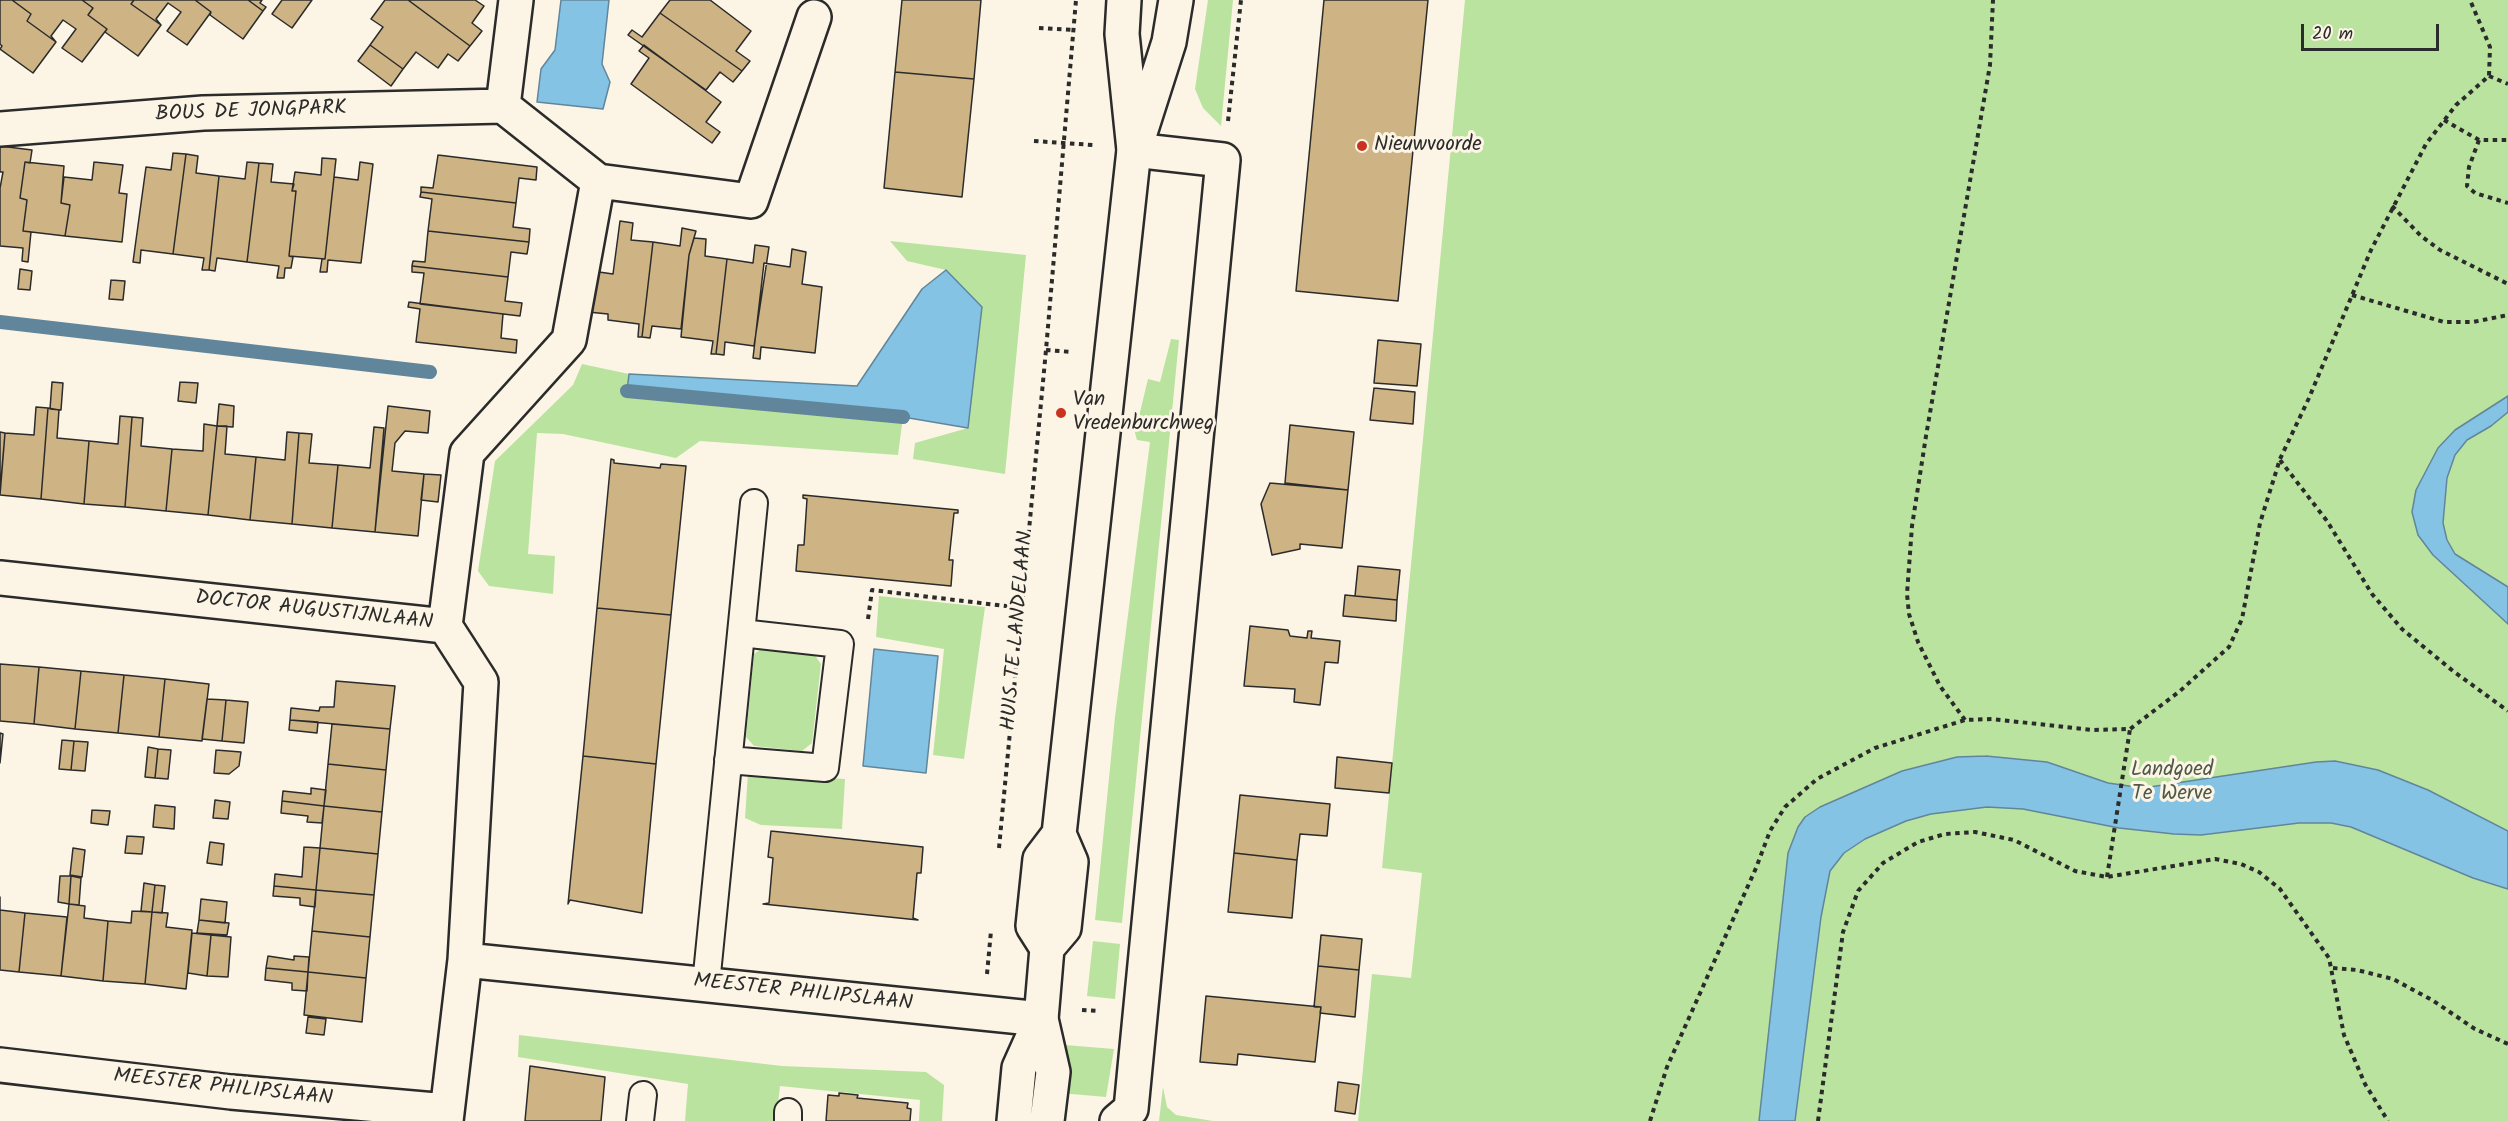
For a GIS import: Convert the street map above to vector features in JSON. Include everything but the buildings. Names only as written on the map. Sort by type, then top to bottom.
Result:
[{"type":"street","points":[[516,0],[503,106],[598,182],[751,201],[814,17]]},
{"type":"street","points":[[1125,0],[1122,34],[1134,150]]},
{"type":"street","points":[[1047,1121],[1053,1072],[1041,1019],[1047,948],[1033,926],[1040,860],[1059,834],[1134,150],[1169,42],[1176,0]]},
{"type":"street","name":"BOUS DE JONGPARK","points":[[0,129],[203,113],[503,106]]},
{"type":"street","points":[[1117,1121],[1131,1109],[1223,160],[1134,150]]},
{"type":"street","points":[[445,626],[467,453],[569,340],[598,182]]},
{"type":"street","name":"DOCTOR AUGUSTIJNLAAN","points":[[0,578],[445,626],[482,682],[465,960],[446,1116]]},
{"type":"street","name":"MEESTER PHILIPSLAAN","points":[[465,960],[1041,1019]]},
{"type":"street","points":[[1014,1121],[1019,1068],[1041,1019]]},
{"type":"street","name":"MEESTER PHILIPSLAAN","points":[[0,1065],[446,1116]]},
{"type":"lane","points":[[706,984],[754,503]]},
{"type":"lane","points":[[728,760],[825,768],[840,644],[741,633]]},
{"type":"lane","points":[[640,1121],[643,1095]]},
{"type":"path","name":"HUIS TE LANDELAAN","points":[[998,858],[1065,142],[1076,0]]},
{"type":"path","points":[[1223,160],[1241,0]]},
{"type":"path","points":[[1965,720],[1940,686],[1918,642],[1909,615],[1906,594],[1912,526],[1926,436],[1990,65],[1993,0]]},
{"type":"path","points":[[1650,1121],[1667,1067],[1756,868],[1770,831],[1785,807],[1817,778],[1860,755],[1898,740],[1965,720],[1992,719],[2092,730],[2130,729],[2222,655],[2235,639],[2244,612],[2260,523],[2280,459],[2309,398],[2392,206],[2426,144],[2444,120],[2489,76],[2490,47],[2470,0]]},
{"type":"path","points":[[1039,27],[1073,30]]},
{"type":"path","points":[[2489,76],[2508,84]]},
{"type":"path","points":[[2444,120],[2479,140],[2508,140]]},
{"type":"path","points":[[2479,140],[2469,167],[2467,186],[2475,193],[2508,203]]},
{"type":"path","points":[[1034,141],[1065,142]]},
{"type":"path","points":[[2392,206],[2421,236],[2440,250],[2508,284]]},
{"type":"path","points":[[2352,295],[2444,322],[2473,322],[2508,315]]},
{"type":"path","points":[[1046,350],[1075,353]]},
{"type":"path","points":[[2280,459],[2327,521],[2372,594],[2402,629],[2453,671],[2508,711]]},
{"type":"path","points":[[840,644],[865,639],[872,590],[1022,608]]},
{"type":"path","points":[[2107,877],[2130,729]]},
{"type":"path","points":[[1818,1121],[1843,932],[1858,891],[1883,862],[1903,850],[1933,837],[1975,832],[2014,840],[2076,871],[2107,877],[2204,860],[2241,864],[2259,872],[2280,889],[2322,945],[2333,968],[2344,1035],[2365,1084],[2388,1121]]},
{"type":"path","points":[[983,1013],[991,929]]},
{"type":"path","points":[[2333,968],[2357,970],[2393,979],[2432,1000],[2475,1029],[2508,1044]]},
{"type":"path","points":[[1041,1019],[1069,1008],[1140,1015]]},
{"type":"green space","points":[[1208,0],[1233,0],[1221,126],[1203,108],[1195,89]]},
{"type":"green space","name":"Landgoed Te Werve","points":[[1465,0],[2508,0],[2508,1121],[1358,1121],[1372,974],[1411,978],[1422,873],[1382,868]]},
{"type":"green space","points":[[890,241],[1026,255],[1005,474],[913,459],[915,443],[968,428],[946,270],[907,261]]},
{"type":"green space","points":[[1171,339],[1179,340],[1122,923],[1095,920],[1115,717],[1150,442],[1137,440],[1135,433],[1148,379],[1160,382]]},
{"type":"green space","points":[[582,364],[629,374],[627,391],[903,417],[898,455],[700,441],[676,458],[563,434],[537,433],[528,554],[555,556],[553,594],[489,586],[478,571],[495,461],[573,385]]},
{"type":"green space","points":[[879,596],[985,607],[964,759],[933,755],[944,649],[876,637]]},
{"type":"green space","points":[[762,648],[814,654],[821,664],[812,743],[802,751],[754,746],[746,737],[754,654]]},
{"type":"green space","points":[[748,773],[845,779],[842,829],[761,825],[745,818]]},
{"type":"green space","points":[[1093,941],[1120,944],[1115,999],[1087,996]]},
{"type":"green space","points":[[519,1035],[782,1066],[926,1072],[944,1085],[942,1121],[919,1121],[920,1100],[780,1086],[776,1121],[685,1121],[688,1084],[518,1057]]},
{"type":"green space","points":[[1065,1045],[1114,1049],[1106,1097],[1060,1093]]},
{"type":"green space","points":[[1163,1087],[1167,1107],[1176,1115],[1213,1121],[1159,1121]]},
{"type":"water","points":[[561,0],[609,0],[602,64],[610,82],[603,109],[537,102],[541,69],[555,50]]},
{"type":"water","points":[[946,270],[982,307],[968,428],[903,417],[627,391],[629,374],[857,386],[922,289]]},
{"type":"water","points":[[2508,396],[2508,412],[2491,426],[2467,440],[2455,455],[2447,478],[2443,523],[2447,540],[2455,554],[2508,587],[2508,624],[2433,555],[2418,535],[2412,512],[2416,490],[2438,448],[2455,430]]},
{"type":"water","points":[[874,649],[938,656],[926,773],[863,766]]},
{"type":"water","points":[[1986,756],[2047,762],[2108,783],[2143,788],[2316,762],[2335,761],[2378,770],[2428,790],[2508,831],[2508,889],[2473,878],[2351,827],[2331,823],[2299,823],[2201,835],[2174,834],[2119,828],[2023,809],[1987,807],[1931,814],[1906,821],[1865,839],[1844,853],[1830,871],[1821,917],[1795,1121],[1759,1121],[1788,853],[1798,827],[1805,817],[1820,807],[1902,771],[1957,757]]},
{"type":"waterway","points":[[0,322],[430,372]]},
{"type":"waterway","points":[[627,391],[903,417]]},
{"type":"place","name":"Nieuwvoorde","points":[[1362,146]]},
{"type":"place","name":"Van Vredenburchweg","points":[[1061,413]]}]
